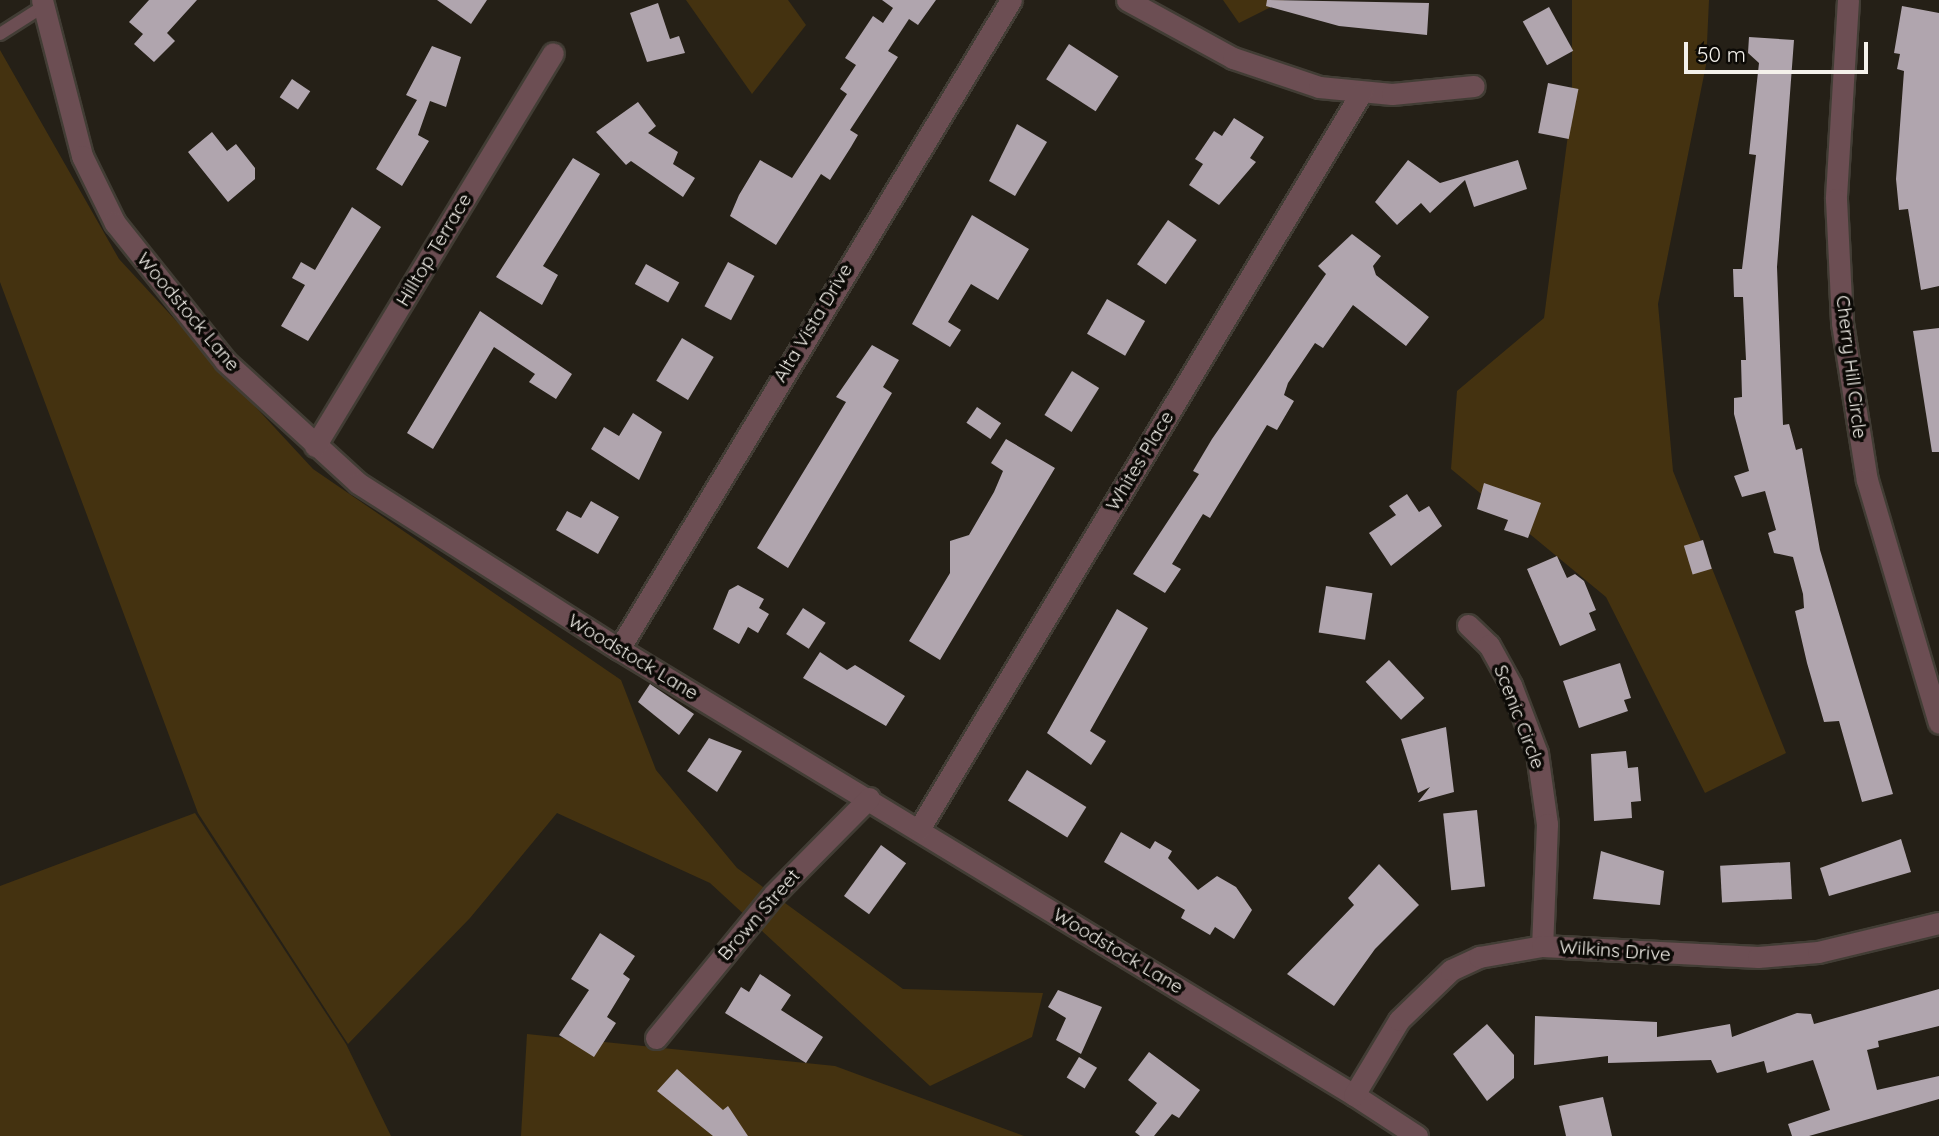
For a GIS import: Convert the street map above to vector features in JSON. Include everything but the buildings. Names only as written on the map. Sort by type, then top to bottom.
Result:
[{"type":"street","name":"Alta Vista Drive","points":[[619,649],[1011,0]]},
{"type":"street","points":[[1127,0],[1254,67],[1362,93],[1474,86]]},
{"type":"street","name":"Cherry Hill Circle","points":[[1848,0],[1836,199],[1842,323],[1867,480],[1939,723]]},
{"type":"street","name":"Woodstock Lane","points":[[46,2],[82,156],[115,223],[225,360],[358,483],[619,649],[869,798],[1417,1136]]},
{"type":"street","name":"Hilltop Terrace","points":[[315,446],[553,53]]},
{"type":"street","name":"Whites Place","points":[[919,829],[1362,93]]},
{"type":"street","name":"Scenic Circle","points":[[1468,625],[1495,655],[1537,753],[1547,824],[1542,946]]},
{"type":"street","name":"Brown Street","points":[[656,1038],[774,894],[869,798]]},
{"type":"street","name":"Wilkins Drive","points":[[1354,1095],[1399,1020],[1451,970],[1509,948],[1542,946],[1758,957],[1818,952],[1939,923]]},
{"type":"lane","points":[[2,29],[46,2]]},
{"type":"shaded area","points":[[686,0],[788,0],[806,25],[752,94]]},
{"type":"shaded area","points":[[1223,0],[1285,0],[1239,23]]},
{"type":"shaded area","points":[[1572,0],[1709,0],[1706,65],[1658,304],[1673,471],[1786,753],[1705,793],[1606,597],[1451,469],[1457,391],[1544,318],[1572,104]]},
{"type":"shaded area","points":[[0,50],[119,259],[313,469],[621,680],[656,770],[737,868],[903,989],[1043,993],[1032,1037],[930,1086],[710,883],[557,813],[470,918],[348,1044],[198,813],[0,282]]},
{"type":"shaded area","points":[[195,813],[346,1044],[391,1136],[0,1136],[0,886]]},
{"type":"shaded area","points":[[527,1034],[835,1066],[1024,1136],[521,1136]]}]
